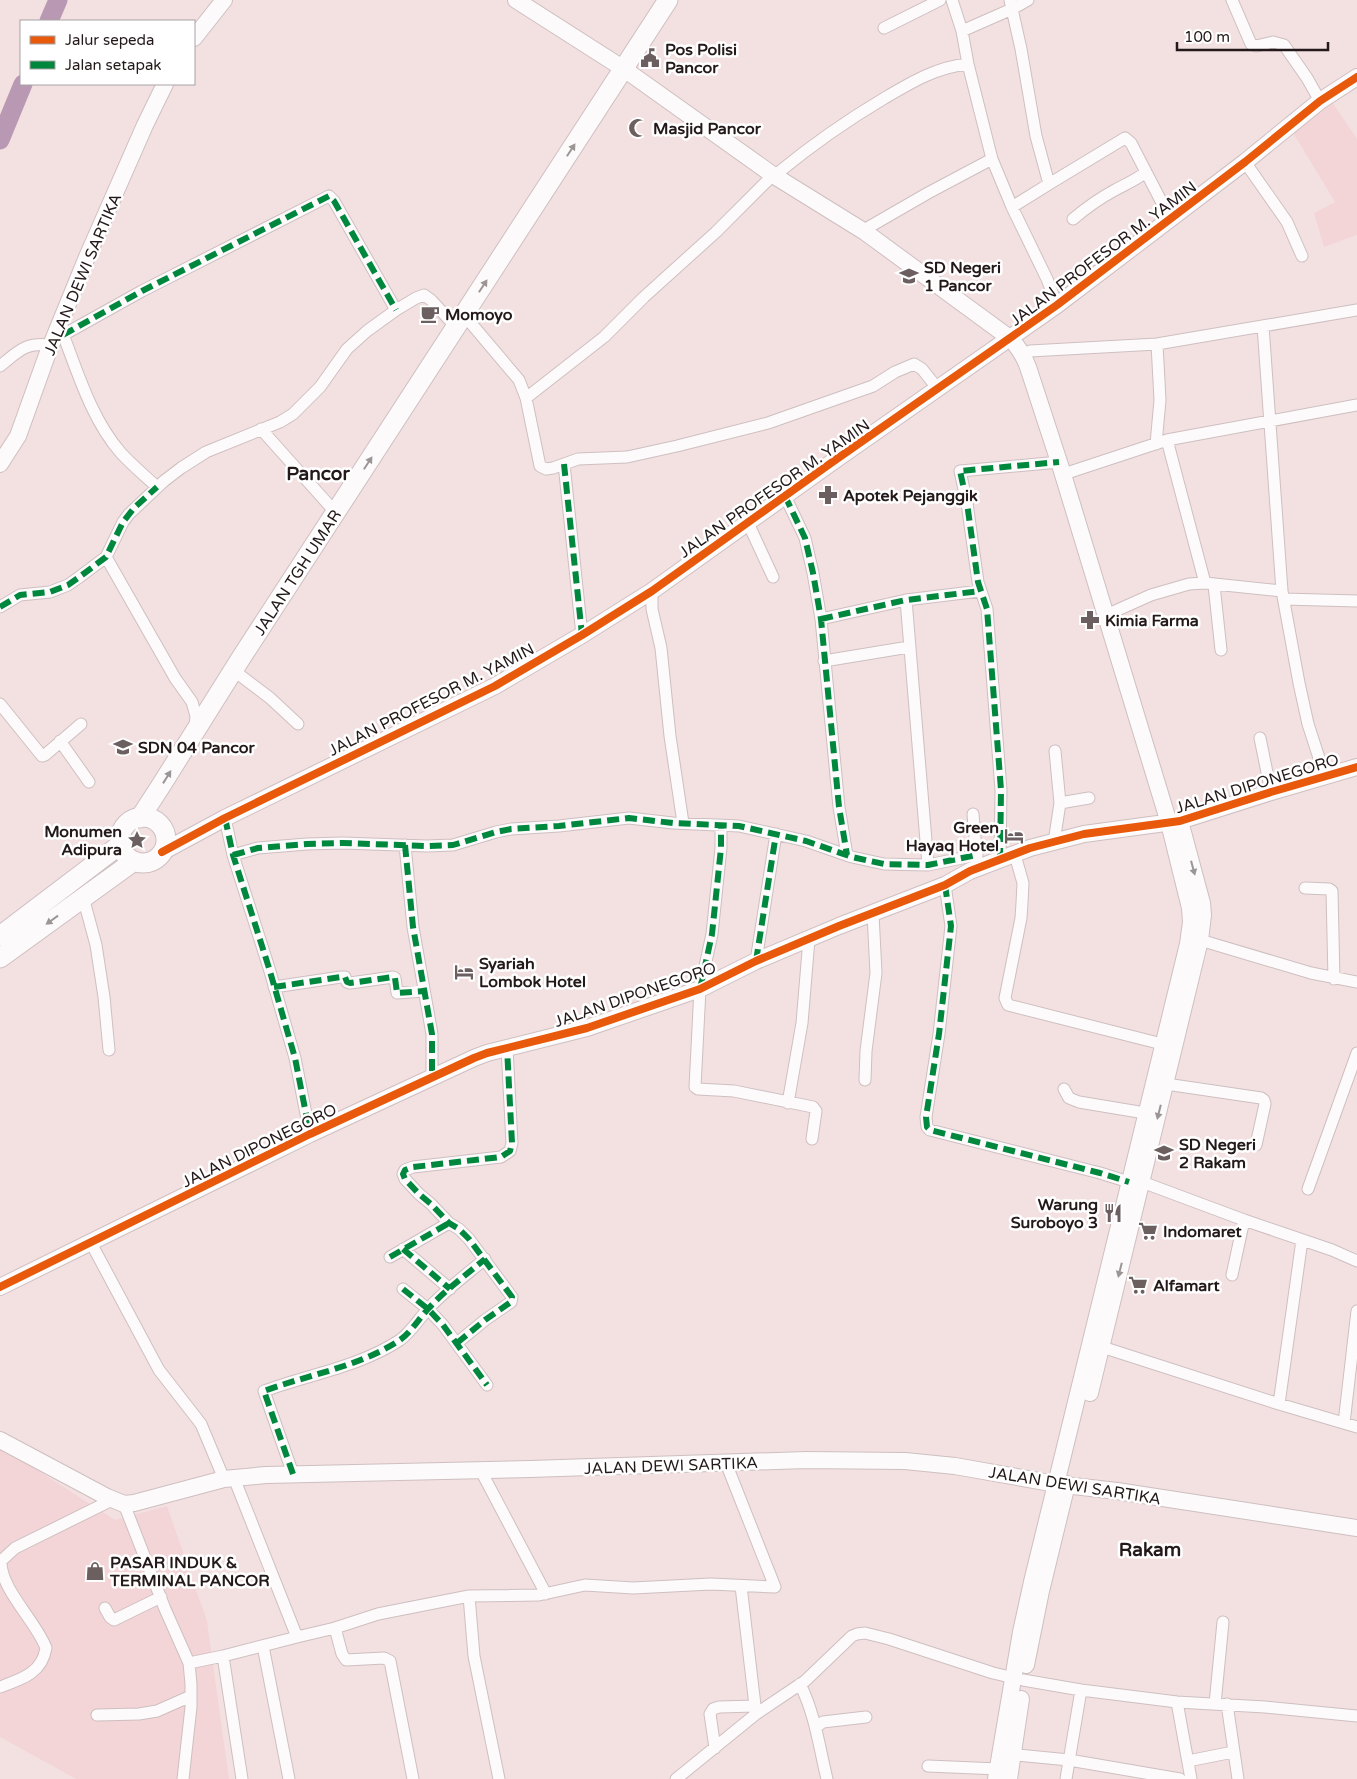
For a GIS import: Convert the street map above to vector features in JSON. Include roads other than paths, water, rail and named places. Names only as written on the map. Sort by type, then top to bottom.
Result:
[{"type":"main road","points":[[195,37],[224,0]]},
{"type":"main road","points":[[516,0],[624,69],[657,84],[776,174],[869,227],[1014,336],[1030,351],[1064,467],[1202,903],[1200,940],[1146,1113],[1135,1182],[1100,1338],[1062,1484],[1041,1591],[1018,1679],[1003,1767]]},
{"type":"main road","name":"JALAN TGH UMAR","points":[[140,818],[233,670],[668,0]]},
{"type":"main road","name":"JALAN PROFESOR M. YAMIN","points":[[162,852],[225,818],[495,686],[652,591],[1058,305],[1245,162],[1320,101],[1357,78]]},
{"type":"main road","name":"JALAN DEWI SARTIKA","points":[[0,464],[21,431],[58,335],[145,125],[165,85]]},
{"type":"main road","points":[[814,195],[1014,336],[1028,367],[1064,467],[1113,612],[1175,822],[1191,922],[1168,1046],[1166,1084],[1135,1182]]},
{"type":"main road","name":"JALAN DIPONEGORO","points":[[0,1287],[310,1134],[480,1055],[587,1028],[700,989],[756,961],[945,885],[970,871],[1030,848],[1084,834],[1175,822],[1357,767]]},
{"type":"main road","points":[[140,818],[152,819],[162,827],[166,839],[162,852],[158,857],[147,862],[134,861],[127,856],[120,844],[124,827],[129,822],[140,818]]},
{"type":"main road","points":[[0,936],[120,844]]},
{"type":"main road","points":[[0,958],[134,861]]},
{"type":"main road","points":[[0,1440],[118,1502]]},
{"type":"main road","name":"JALAN DEWI SARTIKA","points":[[118,1502],[151,1499],[229,1479],[293,1474],[481,1471],[814,1460],[906,1460],[956,1466],[1062,1484],[1357,1528]]},
{"type":"street","points":[[884,28],[940,0]]},
{"type":"street","points":[[952,0],[962,31],[968,64],[992,159],[1012,207],[1047,278],[1058,305]]},
{"type":"street","points":[[962,31],[1011,5],[1028,0]]},
{"type":"street","points":[[1232,0],[1251,44],[1256,46],[1273,42],[1284,45],[1307,78],[1320,101]]},
{"type":"street","points":[[1011,5],[1036,136],[1049,184]]},
{"type":"street","points":[[526,398],[604,337],[644,296],[716,232],[776,174],[828,133],[914,81],[946,68],[968,64]]},
{"type":"street","points":[[1012,207],[1125,138],[1131,143],[1161,201]]},
{"type":"street","points":[[869,227],[992,159]]},
{"type":"street","points":[[1245,162],[1287,222],[1302,256]]},
{"type":"street","points":[[1073,219],[1088,206],[1146,172]]},
{"type":"street","points":[[0,366],[25,347],[58,335],[329,196],[334,201],[396,310]]},
{"type":"street","points":[[0,607],[20,595],[50,592],[68,585],[106,556],[123,522],[157,487],[181,468],[206,452],[286,419],[299,409],[320,387],[347,349],[366,331],[396,310],[424,295],[460,321],[519,380],[526,398],[540,466],[546,469],[578,459],[627,457],[650,453],[768,422],[873,386],[895,372],[914,364],[922,369],[938,389]]},
{"type":"street","points":[[1030,351],[1157,344],[1357,310]]},
{"type":"street","points":[[1263,326],[1283,595],[1308,724],[1320,761],[1315,780]]},
{"type":"street","points":[[58,335],[108,435],[120,452],[157,487]]},
{"type":"street","points":[[1157,344],[1161,442],[1209,584],[1221,650]]},
{"type":"street","points":[[1168,1046],[1008,1005],[1005,998],[1021,918],[1023,883],[1008,857],[987,609],[980,591],[967,502],[960,471],[1064,467],[1161,442],[1357,405]]},
{"type":"street","points":[[261,429],[336,513]]},
{"type":"street","points":[[564,464],[582,635]]},
{"type":"street","points":[[785,496],[807,545],[821,620],[839,807],[847,855]]},
{"type":"street","points":[[748,523],[773,577]]},
{"type":"street","points":[[106,556],[175,678],[192,702],[196,716],[195,732]]},
{"type":"street","points":[[1113,612],[1151,595],[1189,584],[1209,584],[1283,595],[1357,601]]},
{"type":"street","points":[[652,591],[652,609],[661,648],[670,736],[683,823]]},
{"type":"street","points":[[821,620],[906,600],[980,591]]},
{"type":"street","points":[[906,600],[908,647],[928,865]]},
{"type":"street","points":[[824,661],[908,647]]},
{"type":"street","points":[[233,670],[270,698],[298,724]]},
{"type":"street","points":[[0,704],[42,756],[81,724]]},
{"type":"street","points":[[1260,738],[1270,792]]},
{"type":"street","points":[[60,741],[89,782]]},
{"type":"street","points":[[1054,842],[1060,803],[1055,750]]},
{"type":"street","points":[[1060,803],[1089,798]]},
{"type":"street","points":[[970,871],[978,860],[973,814]]},
{"type":"street","points":[[225,818],[233,855],[295,1058],[310,1134]]},
{"type":"street","points":[[233,855],[258,848],[291,844],[453,845],[511,829],[629,818],[738,826],[806,841],[847,855],[884,864],[928,865],[977,855]]},
{"type":"street","points":[[721,826],[721,848],[712,934],[700,989],[694,1087],[698,1089],[752,1094],[815,1108],[812,1139]]},
{"type":"street","points":[[756,961],[776,834]]},
{"type":"street","points":[[404,845],[413,927],[432,1034],[432,1076]]},
{"type":"street","points":[[945,885],[951,926],[939,1034],[926,1118],[927,1127],[930,1130],[1135,1182],[1332,1250],[1357,1261]]},
{"type":"street","points":[[1305,888],[1329,889],[1332,891],[1334,979]]},
{"type":"street","points":[[83,898],[96,944],[109,1050]]},
{"type":"street","points":[[865,1080],[866,1051],[876,973],[873,914]]},
{"type":"street","points":[[788,1103],[802,1023],[809,939]]},
{"type":"street","points":[[1200,940],[1334,979],[1357,982]]},
{"type":"street","points":[[274,987],[344,976],[347,982],[350,983],[393,977],[395,978],[397,993],[424,991]]},
{"type":"street","points":[[457,1343],[512,1299],[508,1290],[485,1259],[459,1229],[449,1224],[410,1186],[403,1176],[404,1171],[407,1169],[501,1156],[510,1151],[512,1143],[507,1048]]},
{"type":"street","points":[[1308,1189],[1357,1053]]},
{"type":"street","points":[[1166,1084],[1264,1100],[1265,1104],[1256,1145]]},
{"type":"street","points":[[1064,1090],[1069,1098],[1079,1102],[1146,1113]]},
{"type":"street","points":[[1232,1274],[1244,1220]]},
{"type":"street","points":[[390,1256],[449,1224]]},
{"type":"street","points":[[1279,1404],[1302,1240]]},
{"type":"street","points":[[91,1243],[159,1370],[201,1424],[229,1479],[297,1637]]},
{"type":"street","points":[[403,1249],[450,1289]]},
{"type":"street","points":[[293,1474],[264,1391],[346,1366],[379,1352],[409,1333],[428,1308],[485,1259]]},
{"type":"street","points":[[403,1289],[428,1308],[457,1343],[487,1385]]},
{"type":"street","points":[[1344,1423],[1357,1311]]},
{"type":"street","points":[[1100,1338],[1279,1404],[1357,1427]]},
{"type":"street","points":[[189,1663],[335,1628],[378,1614],[469,1596],[546,1594],[565,1588],[585,1585],[633,1588],[712,1584],[775,1587],[726,1463]]},
{"type":"street","points":[[481,1471],[546,1594]]},
{"type":"street","points":[[0,1686],[36,1670],[42,1664],[46,1648],[40,1634],[11,1592],[1,1568],[2,1561],[15,1548],[118,1502],[189,1663],[192,1696],[183,1779]]},
{"type":"street","points":[[741,1586],[755,1710]]},
{"type":"street","points":[[469,1596],[474,1656],[499,1779]]},
{"type":"street","points":[[105,1608],[114,1620],[161,1597]]},
{"type":"street","points":[[1215,1704],[1223,1622]]},
{"type":"street","points":[[335,1628],[341,1652],[346,1660],[384,1658],[390,1661],[413,1779]]},
{"type":"street","points":[[676,1779],[715,1748],[755,1710],[800,1684],[852,1636],[860,1633],[889,1639],[967,1665],[1018,1679],[1081,1690],[1176,1702],[1227,1704],[1357,1716]]},
{"type":"street","points":[[263,1646],[289,1779]]},
{"type":"street","points":[[223,1656],[242,1779]]},
{"type":"street","points":[[800,1684],[809,1702],[827,1779]]},
{"type":"street","points":[[1066,1779],[1081,1690]]},
{"type":"street","points":[[97,1715],[139,1714],[157,1711],[192,1696]]},
{"type":"street","points":[[1176,1702],[1191,1779]]},
{"type":"street","points":[[1227,1704],[1238,1779]]},
{"type":"street","points":[[715,1748],[710,1714],[713,1709],[718,1707],[755,1710]]},
{"type":"street","points":[[816,1727],[824,1722],[866,1717]]},
{"type":"street","points":[[1188,1761],[1233,1752]]},
{"type":"street","points":[[928,1766],[1003,1767],[1069,1760],[1180,1779]]},
{"type":"waterway","points":[[49,20],[58,0]]},
{"type":"waterway","points":[[0,140],[23,85]]},
{"type":"place","name":"Pos Polisi Pancor","points":[[650,58]]},
{"type":"place","name":"Masjid Pancor","points":[[638,128]]},
{"type":"place","name":"SD Negeri 1 Pancor","points":[[909,276]]},
{"type":"place","name":"Momoyo","points":[[430,314]]},
{"type":"place","name":"Apotek Pejanggik","points":[[828,495]]},
{"type":"place","name":"Kimia Farma","points":[[1090,620]]},
{"type":"place","name":"SDN 04 Pancor","points":[[123,747]]},
{"type":"place","name":"Green Hayaq Hotel","points":[[1014,836]]},
{"type":"place","name":"Monumen Adipura","points":[[137,840]]},
{"type":"place","name":"Syariah Lombok Hotel","points":[[464,972]]},
{"type":"place","name":"SD Negeri 2 Rakam","points":[[1164,1153]]},
{"type":"place","name":"Warung Suroboyo 3","points":[[1113,1213]]},
{"type":"place","name":"Indomaret","points":[[1148,1231]]},
{"type":"place","name":"Alfamart","points":[[1138,1285]]},
{"type":"place","name":"PASAR INDUK & TERMINAL PANCOR","points":[[95,1571]]},
{"type":"district","name":"Pancor","points":[[318,473]]},
{"type":"district","name":"Rakam","points":[[1150,1549]]}]
